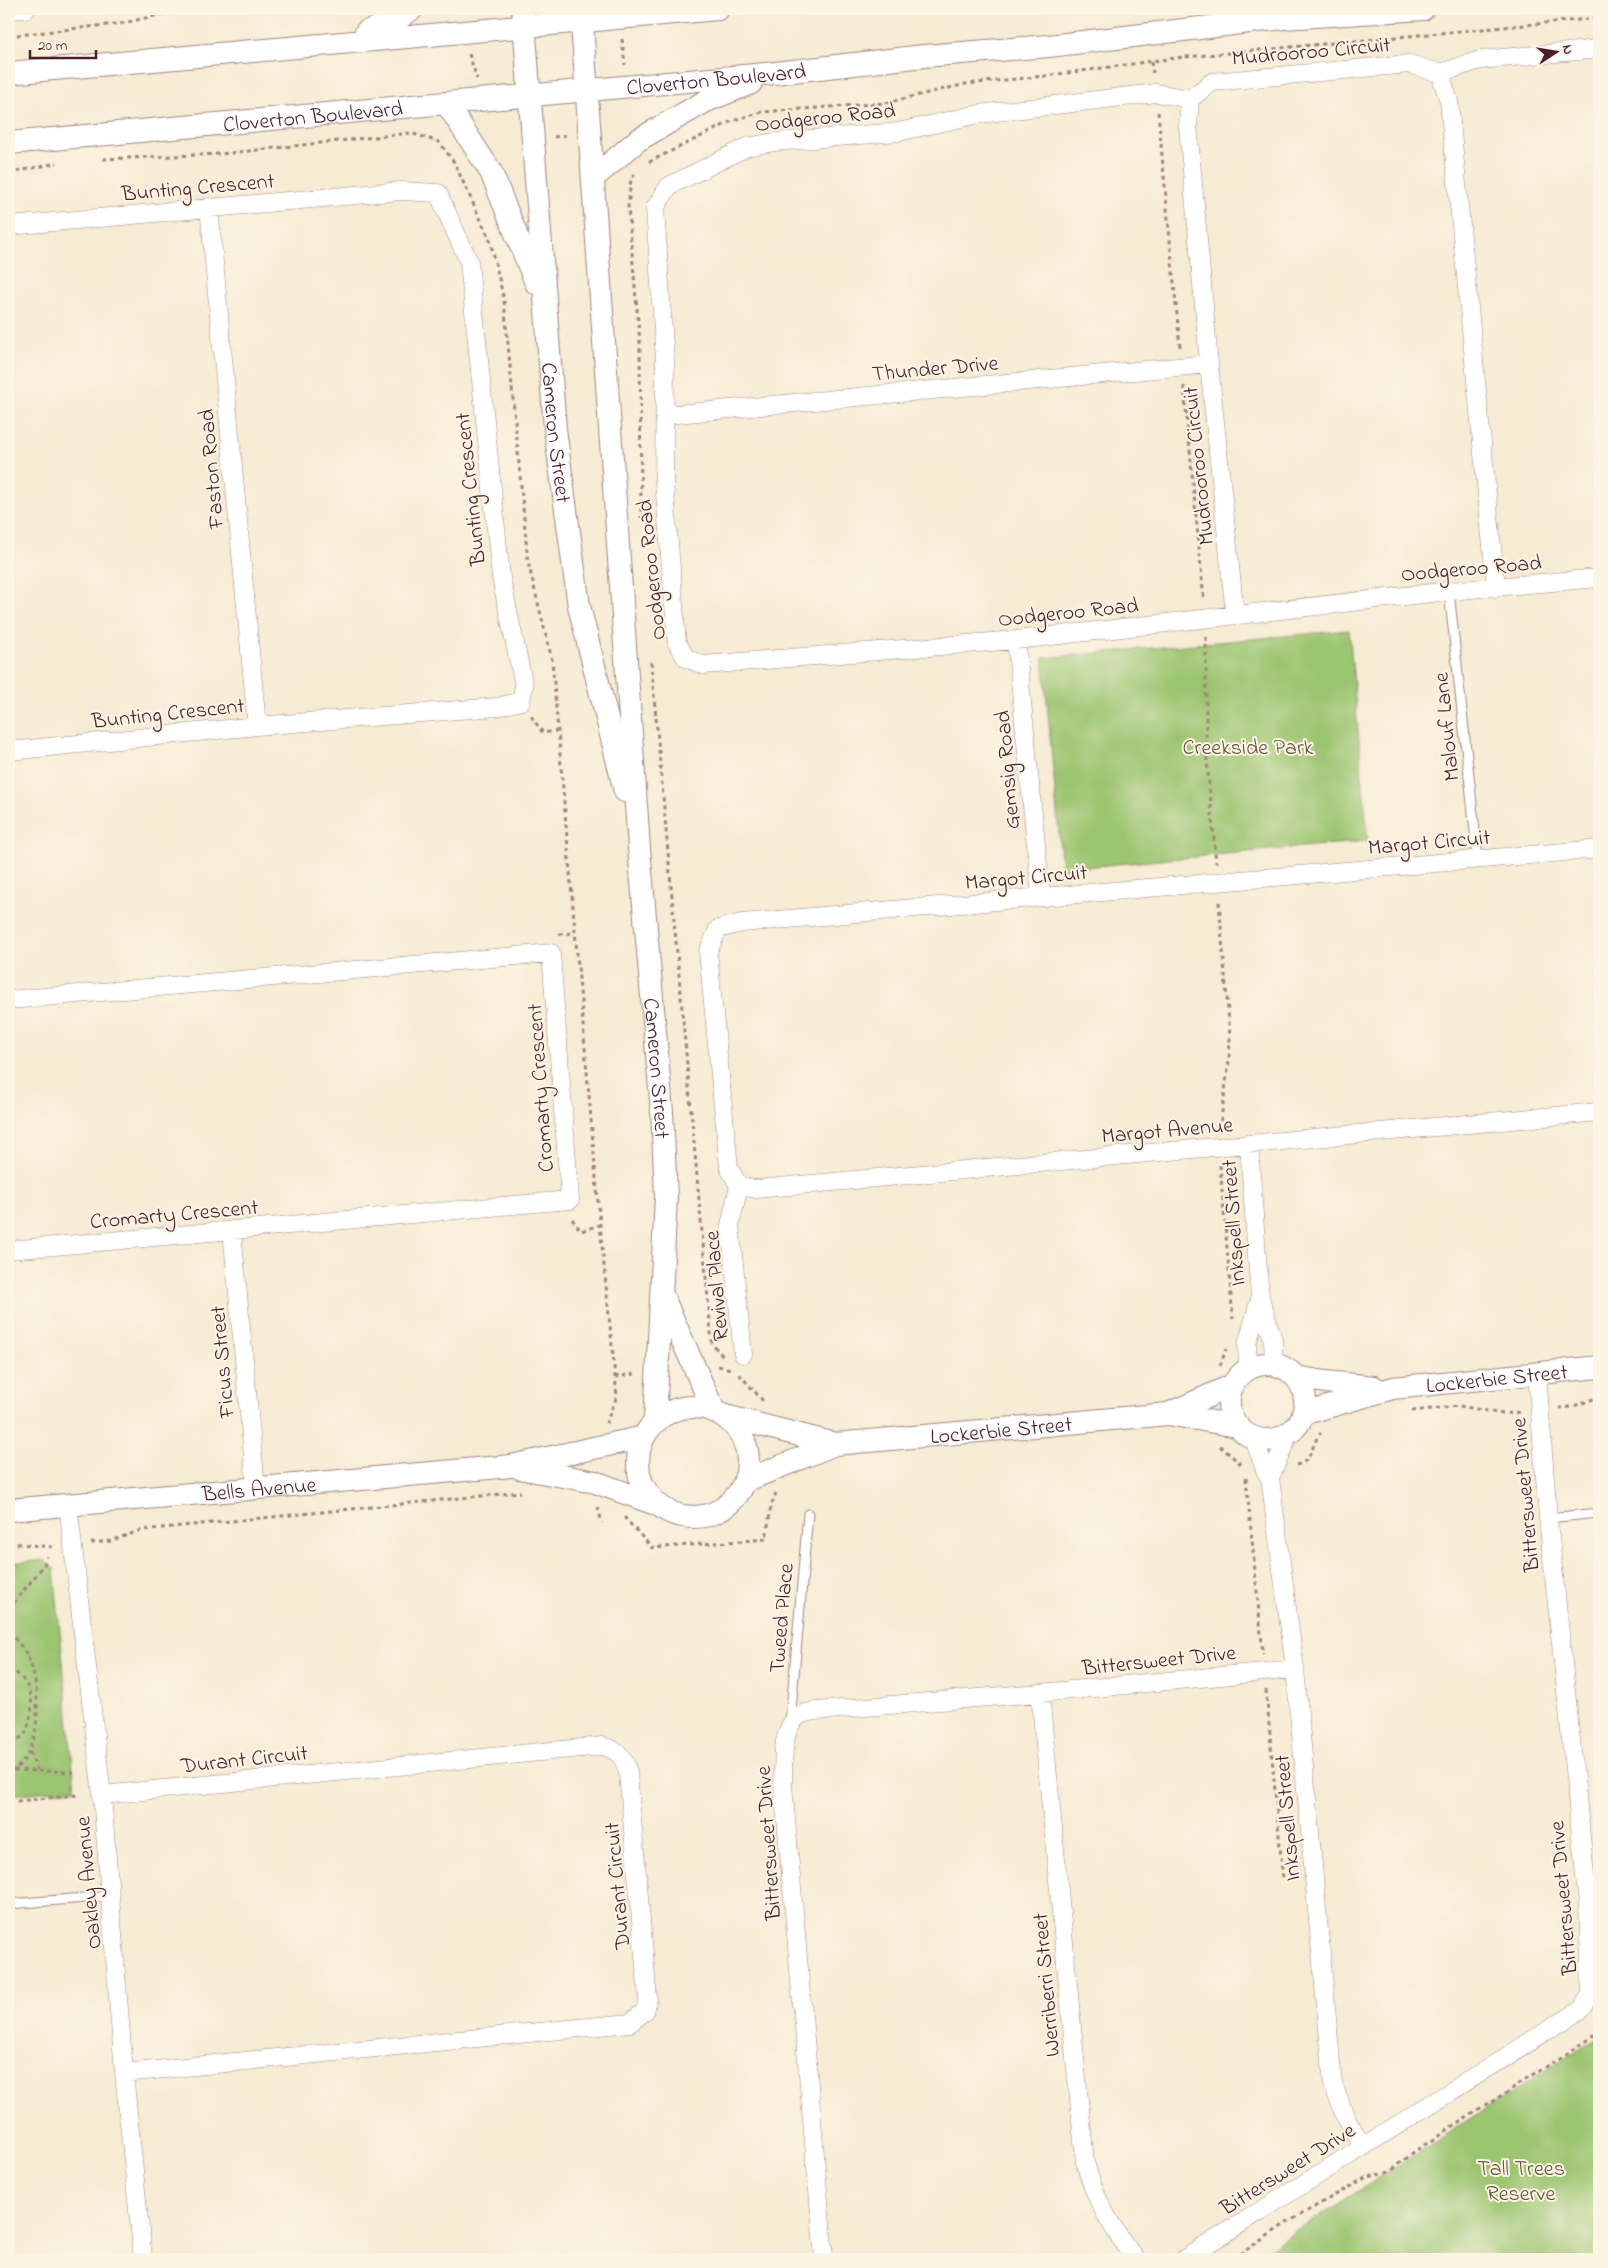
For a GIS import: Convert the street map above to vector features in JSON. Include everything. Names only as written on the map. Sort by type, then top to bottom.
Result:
[{"type":"street","points":[[9,10],[26,9]]},
{"type":"street","points":[[334,43],[392,23],[412,9]]},
{"type":"street","points":[[9,72],[334,43],[524,18],[718,9]]},
{"type":"street","name":"Cloverton Boulevard","points":[[9,143],[775,73],[924,56],[1050,46],[1248,22],[1423,9]]},
{"type":"street","name":"Cameron Street","points":[[581,15],[639,848],[662,1112],[665,1168],[666,1196],[649,1429]]},
{"type":"street","name":"Cameron Street","points":[[524,18],[555,429],[579,606],[639,848]]},
{"type":"street","points":[[1496,588],[1449,101],[1440,73],[1480,60],[1599,50]]},
{"type":"street","name":"Mudrooroo Circuit","points":[[1235,615],[1209,364],[1188,126],[1190,99],[1212,82],[1409,64],[1440,73]]},
{"type":"street","points":[[592,178],[638,140],[706,101],[775,73]]},
{"type":"street","name":"Oodgeroo Road","points":[[1190,99],[1156,93],[979,114],[898,132],[774,142],[748,146],[669,186],[655,208],[665,361],[664,482],[677,643],[686,658],[703,666],[1016,640],[1449,591],[1599,578]]},
{"type":"street","points":[[447,104],[490,172],[523,246],[546,310]]},
{"type":"street","name":"Bunting Crescent","points":[[9,226],[401,191],[438,193],[469,262],[501,578],[524,686],[520,701],[497,706],[257,726],[9,750]]},
{"type":"street","name":"Faston Road","points":[[209,207],[257,726]]},
{"type":"street","name":"Thunder Drive","points":[[666,415],[1209,364]]},
{"type":"street","name":"Gemsig Road","points":[[1016,640],[1041,897]]},
{"type":"street","name":"Margot Circuit","points":[[739,1186],[729,1168],[708,952],[718,929],[742,923],[1217,884],[1599,849]]},
{"type":"street","name":"Cromarty Crescent","points":[[9,1000],[551,953],[570,1200],[9,1250]]},
{"type":"street","name":"Margot Avenue","points":[[739,1186],[756,1190],[1599,1112]]},
{"type":"street","name":"Inkspell Street","points":[[1249,1145],[1260,1298]]},
{"type":"street","name":"Revival Place","points":[[737,1359],[730,1225],[739,1186]]},
{"type":"street","name":"Ficus Street","points":[[232,1230],[256,1489]]},
{"type":"street","points":[[511,1466],[595,1482],[658,1504],[673,1513],[690,1517],[708,1515],[723,1508],[736,1496],[745,1481],[748,1464],[747,1447],[738,1430],[720,1414],[660,1290]]},
{"type":"street","points":[[1260,1298],[1273,1340],[1274,1364]]},
{"type":"street","points":[[1248,1367],[1247,1344],[1260,1298]]},
{"type":"street","points":[[1168,1414],[1223,1379],[1238,1375],[1248,1367],[1261,1363],[1274,1364],[1286,1368],[1296,1377],[1303,1388],[1304,1414],[1289,1433],[1268,1473]]},
{"type":"street","name":"Lockerbie Street","points":[[1393,1388],[1599,1367]]},
{"type":"street","name":"Bittersweet Drive","points":[[1184,2259],[1582,2009],[1591,1994],[1594,1903],[1548,1518],[1537,1373]]},
{"type":"street","points":[[1296,1377],[1325,1382],[1393,1388]]},
{"type":"street","points":[[1223,1379],[1229,1412],[1246,1432]]},
{"type":"street","points":[[1304,1414],[1393,1388]]},
{"type":"street","points":[[511,1466],[593,1447],[649,1429],[671,1410],[689,1406],[835,1444]]},
{"type":"street","points":[[1168,1414],[1206,1421],[1272,1440],[1289,1433]]},
{"type":"street","name":"Lockerbie Street","points":[[835,1444],[1168,1414]]},
{"type":"street","points":[[649,1429],[638,1455],[639,1474],[647,1492],[658,1504]]},
{"type":"street","name":"Inkspell Street","points":[[1246,1432],[1268,1473],[1295,1669],[1333,2084],[1345,2116],[1363,2147]]},
{"type":"street","points":[[745,1481],[835,1444]]},
{"type":"street","name":"Bells Avenue","points":[[9,1510],[511,1466]]},
{"type":"street","name":"Oakley Avenue","points":[[68,1504],[102,1795],[124,2073],[143,2259]]},
{"type":"street","name":"Bittersweet Drive","points":[[824,2259],[784,1792],[784,1751],[790,1724],[799,1715],[816,1711],[1040,1693],[1295,1669]]},
{"type":"street","name":"Werriberri Street","points":[[1040,1693],[1085,2162],[1092,2188],[1101,2210],[1136,2259]]},
{"type":"street","name":"Durant Circuit","points":[[102,1795],[602,1746],[616,1750],[625,1760],[628,1772],[648,1999],[645,2010],[630,2023],[124,2073]]},
{"type":"lane","name":"Malouf Lane","points":[[1449,591],[1478,859]]},
{"type":"lane","points":[[1548,1518],[1599,1513]]},
{"type":"lane","name":"Tweed Place","points":[[790,1724],[808,1514]]},
{"type":"lane","points":[[9,1904],[110,1896]]},
{"type":"path","points":[[9,36],[124,23],[184,9]]},
{"type":"path","points":[[638,140],[643,164],[734,120],[762,112],[885,103],[966,84],[1046,76],[1151,62],[1599,18]]},
{"type":"path","points":[[1151,62],[1156,93],[1205,619],[1206,749],[1230,1036],[1218,1147],[1233,1324]]},
{"type":"path","points":[[96,159],[221,154],[411,133],[439,142],[454,162],[490,240],[504,300],[528,562],[552,660],[599,1216],[617,1396],[606,1422],[592,1432],[593,1447]]},
{"type":"path","points":[[9,173],[58,162]]},
{"type":"path","points":[[637,172],[631,179],[628,207],[640,343],[640,522]]},
{"type":"path","points":[[650,661],[712,1344],[724,1358]]},
{"type":"path","points":[[520,701],[543,734],[558,731]]},
{"type":"path","points":[[1223,1379],[1222,1364],[1228,1344]]},
{"type":"path","points":[[737,1359],[770,1409],[772,1428]]},
{"type":"path","points":[[1404,1411],[1460,1406],[1503,1414],[1571,1407],[1599,1396]]},
{"type":"path","points":[[1206,1421],[1204,1430],[1232,1458],[1252,1471],[1268,1473],[1302,1464],[1308,1458],[1318,1435],[1324,1430]]},
{"type":"path","points":[[595,1482],[602,1523]]},
{"type":"path","points":[[9,1609],[44,1565],[47,1556]]},
{"type":"path","points":[[9,1632],[28,1657],[37,1690],[36,1728],[30,1752],[14,1770]]},
{"type":"path","points":[[9,1668],[25,1682],[30,1691],[31,1706],[28,1726],[19,1740],[9,1739]]},
{"type":"path","points":[[9,1688],[12,1698],[9,1719]]},
{"type":"path","points":[[30,1691],[37,1690]]},
{"type":"path","points":[[28,1726],[36,1728]]},
{"type":"path","points":[[30,1752],[37,1770]]},
{"type":"path","points":[[9,1772],[14,1770],[37,1770],[50,1773],[75,1772]]},
{"type":"path","points":[[9,1802],[77,1796]]},
{"type":"path","points":[[1233,2259],[1288,2222],[1365,2178],[1390,2172],[1415,2151],[1599,2033]]},
{"type":"green space","name":"Creekside Park","points":[[1349,630],[1368,841],[1062,869],[1043,658]]},
{"type":"green space","points":[[44,1560],[54,1569],[75,1789],[9,1795],[9,1563]]},
{"type":"green space","name":"Tall Trees Reserve","points":[[1599,2037],[1599,2259],[1252,2259]]}]
